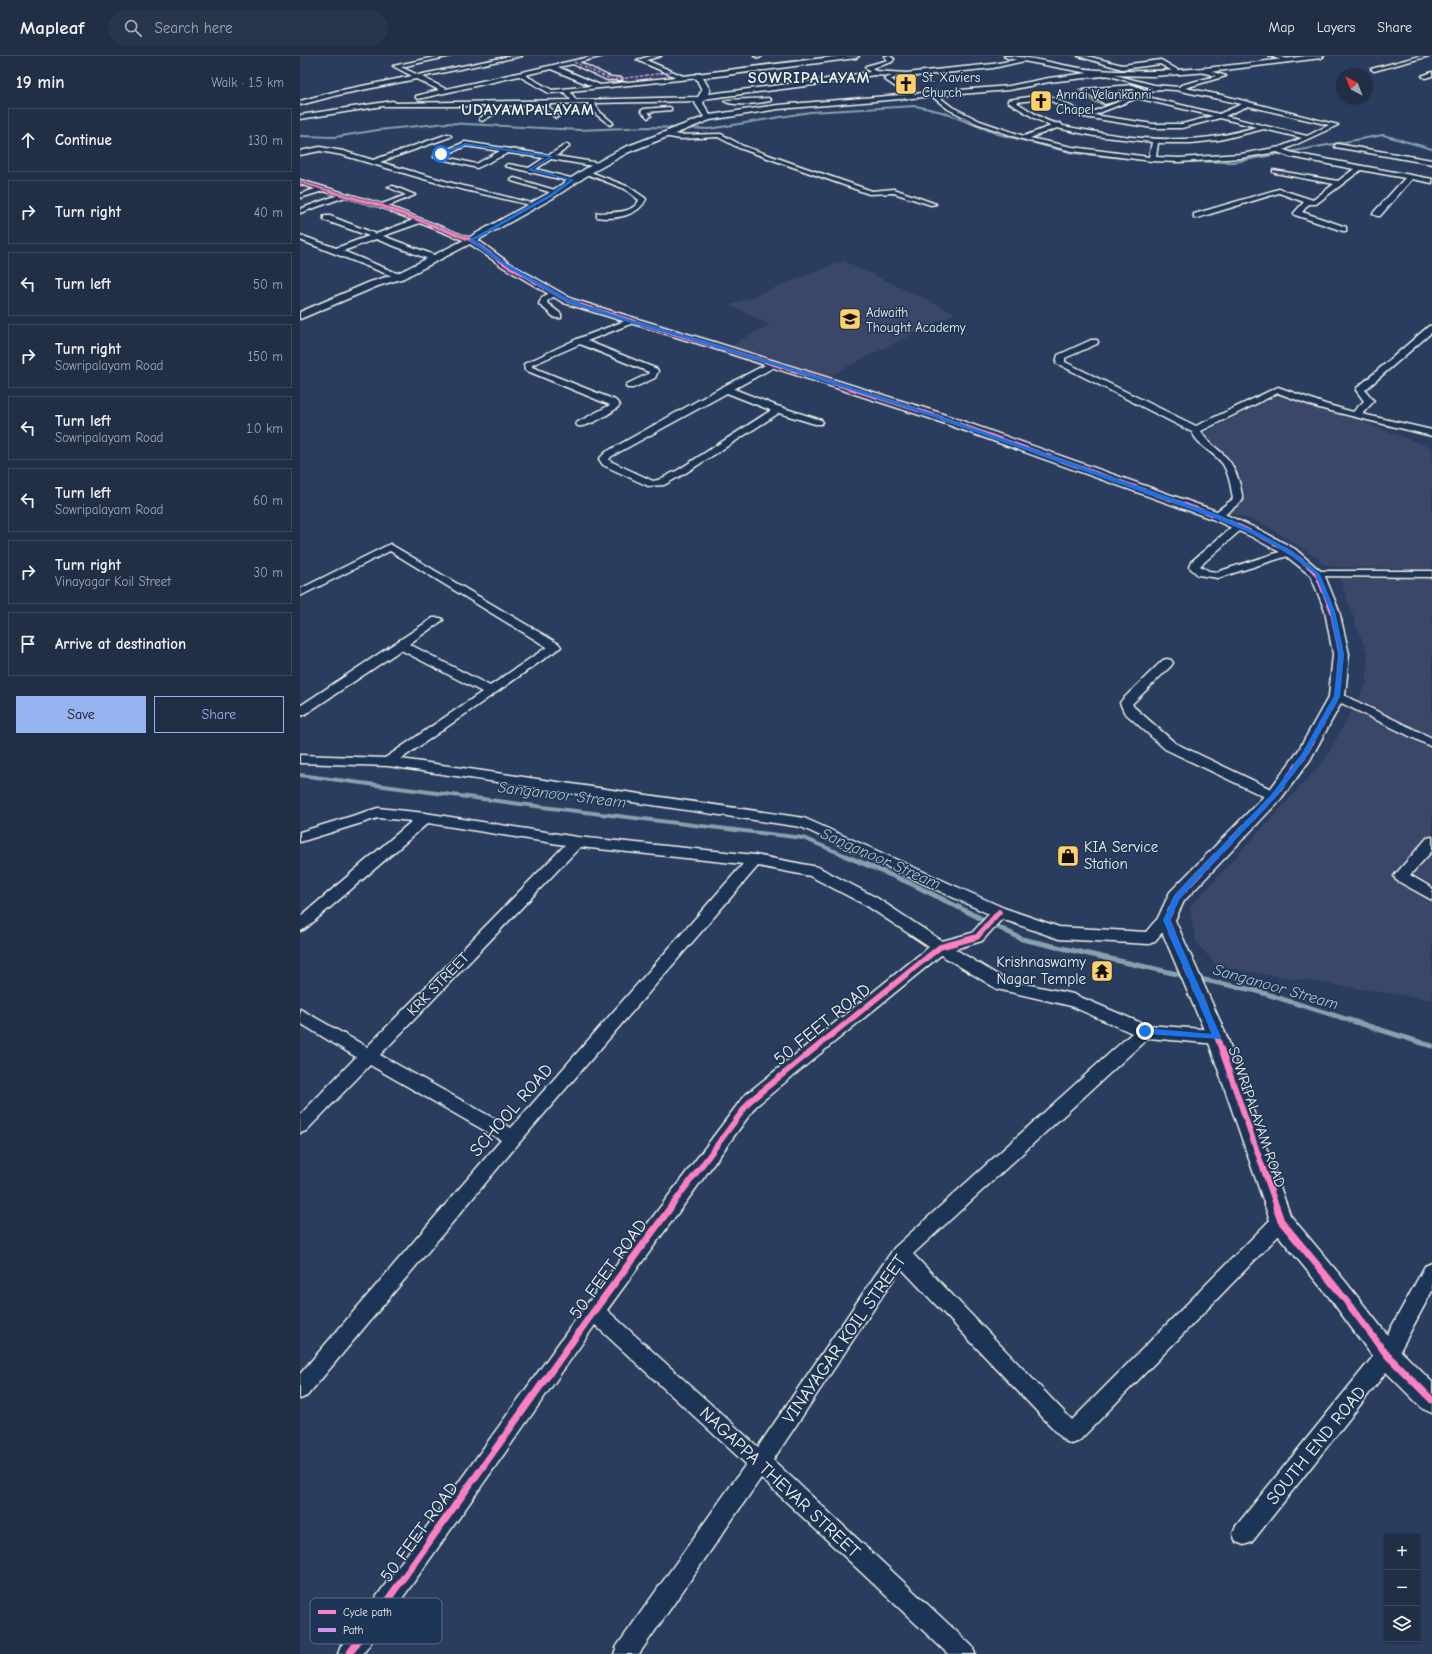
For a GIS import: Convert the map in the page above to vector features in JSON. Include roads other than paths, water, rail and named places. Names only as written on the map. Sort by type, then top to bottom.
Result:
[{"type":"street","points":[[445,91],[396,66],[448,56]]},
{"type":"street","points":[[300,104],[337,93],[514,56],[526,62]]},
{"type":"street","points":[[300,117],[385,105],[552,67],[575,59],[584,60],[601,56]]},
{"type":"street","points":[[658,56],[640,60],[682,78]]},
{"type":"street","points":[[757,56],[779,66]]},
{"type":"street","points":[[520,74],[551,92],[699,76],[856,56]]},
{"type":"street","points":[[874,73],[868,67],[890,60],[891,59],[888,56]]},
{"type":"street","points":[[1007,56],[1071,69],[1108,73],[1180,73],[1321,56]]},
{"type":"street","points":[[1081,56],[1122,67],[1161,62],[1180,73]]},
{"type":"street","points":[[1272,56],[1288,60]]},
{"type":"street","points":[[1374,69],[1426,56]]},
{"type":"street","points":[[575,59],[612,80],[671,72]]},
{"type":"street","points":[[876,80],[906,75],[993,66],[1026,60]]},
{"type":"street","points":[[533,64],[546,68]]},
{"type":"street","points":[[552,67],[598,86]]},
{"type":"street","points":[[1180,89],[1183,86],[1223,76],[1203,71]]},
{"type":"street","points":[[699,102],[874,73],[906,75]]},
{"type":"street","points":[[932,94],[950,108],[978,122],[1024,138],[1084,151],[1152,159],[1212,158],[1278,150],[1336,126],[1180,89],[1154,87],[1108,73],[1049,80],[1019,93],[1010,101],[1038,118],[1056,126],[1094,134],[1156,141],[1191,141],[1219,138],[1264,126]]},
{"type":"street","points":[[1425,76],[1432,74]]},
{"type":"street","points":[[699,76],[706,90],[699,102]]},
{"type":"street","points":[[887,79],[910,96]]},
{"type":"street","points":[[1133,87],[1142,90],[1128,94],[1105,102],[1085,90],[1133,87]]},
{"type":"street","points":[[1024,138],[1139,97],[1155,89],[1154,87]]},
{"type":"street","points":[[1103,88],[1264,126],[1308,138]]},
{"type":"street","points":[[566,90],[574,101]]},
{"type":"street","points":[[300,316],[374,284],[400,276],[471,240],[626,150],[708,118],[778,107],[932,94],[1019,93],[1050,98],[1086,116],[1153,126],[1170,126],[1197,123],[1220,116],[1247,104]]},
{"type":"street","points":[[723,101],[745,102],[768,100]]},
{"type":"street","points":[[385,105],[546,103],[574,101],[716,102]]},
{"type":"street","points":[[589,101],[599,114],[610,123]]},
{"type":"street","points":[[699,102],[708,118]]},
{"type":"street","points":[[546,103],[546,107],[556,116]]},
{"type":"street","points":[[482,119],[494,112],[495,108],[490,104]]},
{"type":"street","points":[[648,116],[644,111],[672,108]]},
{"type":"street","points":[[666,135],[680,137],[719,135],[741,147],[872,192],[894,191],[933,204]]},
{"type":"street","points":[[374,162],[449,138],[465,144],[599,165]]},
{"type":"street","points":[[1152,159],[1156,141]]},
{"type":"street","points":[[465,144],[437,157],[477,166],[506,151]]},
{"type":"street","points":[[530,170],[568,146]]},
{"type":"street","points":[[1337,146],[1399,154],[1432,162]]},
{"type":"street","points":[[300,153],[320,149],[343,153],[450,185],[533,205]]},
{"type":"street","points":[[1278,150],[1291,155],[1432,181]]},
{"type":"street","points":[[1380,172],[1399,154]]},
{"type":"street","points":[[508,166],[572,180]]},
{"type":"street","points":[[1197,216],[1279,191],[1314,203],[1359,168]]},
{"type":"street","points":[[1275,171],[1340,183]]},
{"type":"street","points":[[586,172],[627,188],[643,199],[642,206],[634,211],[600,214]]},
{"type":"street","points":[[1378,214],[1410,177]]},
{"type":"street","points":[[514,180],[556,192]]},
{"type":"street","points":[[300,182],[382,206],[471,240],[506,265],[568,301],[710,344],[933,415],[1217,516],[1257,534],[1290,552],[1318,574],[1332,611],[1342,654],[1337,696],[1304,756],[1274,796],[1177,896],[1166,920],[1150,938],[1059,933],[999,912],[804,823],[388,762],[300,759]]},
{"type":"street","points":[[300,186],[308,184]]},
{"type":"street","points":[[382,206],[412,195],[391,187]]},
{"type":"street","points":[[300,196],[324,188]]},
{"type":"street","points":[[300,211],[346,195]]},
{"type":"street","points":[[1308,201],[1298,213],[1343,228]]},
{"type":"street","points":[[327,218],[434,258]]},
{"type":"street","points":[[336,251],[418,221]]},
{"type":"street","points":[[300,237],[400,276]]},
{"type":"street","points":[[555,294],[545,299],[543,304],[558,316]]},
{"type":"street","points":[[581,424],[612,409],[615,405],[612,402],[528,368],[528,364],[580,340],[630,321]]},
{"type":"street","points":[[1355,415],[1369,401],[1360,390],[1432,328]]},
{"type":"street","points":[[580,340],[654,371],[652,376],[630,386]]},
{"type":"street","points":[[1094,342],[1061,357],[1060,363],[1196,430],[1199,439],[1222,458],[1232,473],[1238,500],[1217,516]]},
{"type":"street","points":[[773,364],[609,454],[604,459],[606,464],[652,484],[660,483],[769,416],[775,412],[774,408]]},
{"type":"street","points":[[725,389],[774,408],[818,422]]},
{"type":"street","points":[[1196,430],[1278,390],[1322,406],[1388,423],[1411,426],[1431,432]]},
{"type":"street","points":[[1238,526],[1195,564],[1194,567],[1197,570],[1212,576],[1290,552]]},
{"type":"street","points":[[300,593],[390,547],[555,647],[388,762]]},
{"type":"street","points":[[1318,574],[1432,574]]},
{"type":"street","points":[[300,712],[437,620]]},
{"type":"street","points":[[401,645],[490,691]]},
{"type":"street","points":[[1167,663],[1126,703],[1128,710],[1170,746],[1274,796]]},
{"type":"street","points":[[1337,696],[1432,743]]},
{"type":"street","points":[[300,837],[378,813],[426,818],[577,842],[755,860],[813,871],[872,902],[940,947],[1002,984],[1073,1000],[1145,1031],[1217,1037]]},
{"type":"street","points":[[300,925],[426,818]]},
{"type":"street","name":"KRK STREET","points":[[300,1126],[577,842]]},
{"type":"street","points":[[1432,842],[1401,876],[1432,895]]},
{"type":"street","name":"SCHOOL ROAD","points":[[300,1389],[512,1138],[755,860]]},
{"type":"street","points":[[940,947],[977,937],[999,912]]},
{"type":"street","name":"SOWRIPALAYAM ROAD","points":[[1166,920],[1217,1037],[1281,1221],[1387,1355],[1432,1400]]},
{"type":"street","name":"50 FEET ROAD","points":[[389,1598],[594,1311],[750,1101],[940,947]]},
{"type":"street","points":[[300,1014],[368,1056],[512,1138]]},
{"type":"street","name":"VINAYAGAR KOIL STREET","points":[[625,1654],[760,1462],[900,1254],[1145,1031]]},
{"type":"street","points":[[900,1254],[1072,1434],[1281,1221]]},
{"type":"street","name":"SOUTH END ROAD","points":[[1244,1534],[1387,1355],[1432,1272]]},
{"type":"street","name":"NAGAPPA THEVAR STREET","points":[[594,1311],[760,1462],[964,1654]]},
{"type":"street","name":"50 FEET ROAD","points":[[349,1654],[356,1644]]},
{"type":"waterway","points":[[300,136],[335,137],[378,130],[447,123],[580,130],[648,127],[709,129],[810,112],[916,106],[942,112],[998,134],[1073,153],[1143,160]]},
{"type":"waterway","points":[[1150,161],[1234,162],[1383,135],[1432,149]]},
{"type":"waterway","name":"Sanganoor Stream","points":[[300,775],[551,808],[803,838],[849,857]]},
{"type":"waterway","name":"Sanganoor Stream","points":[[846,856],[912,884],[1022,939],[1186,976]]},
{"type":"waterway","name":"Sanganoor Stream","points":[[1195,978],[1257,991],[1432,1046]]},
{"type":"place","name":"St. Xaviers Church","points":[[906,84]]},
{"type":"place","name":"Annai Velankanni Chapel","points":[[1041,101]]},
{"type":"place","name":"Adwaith Thought Academy","points":[[850,319]]},
{"type":"place","name":"KIA Service Station","points":[[1068,856]]},
{"type":"place","name":"Krishnaswamy Nagar Temple","points":[[1102,971]]},
{"type":"district","name":"SOWRIPALAYAM","points":[[809,77]]},
{"type":"district","name":"UDAYAMPALAYAM","points":[[528,109]]}]
